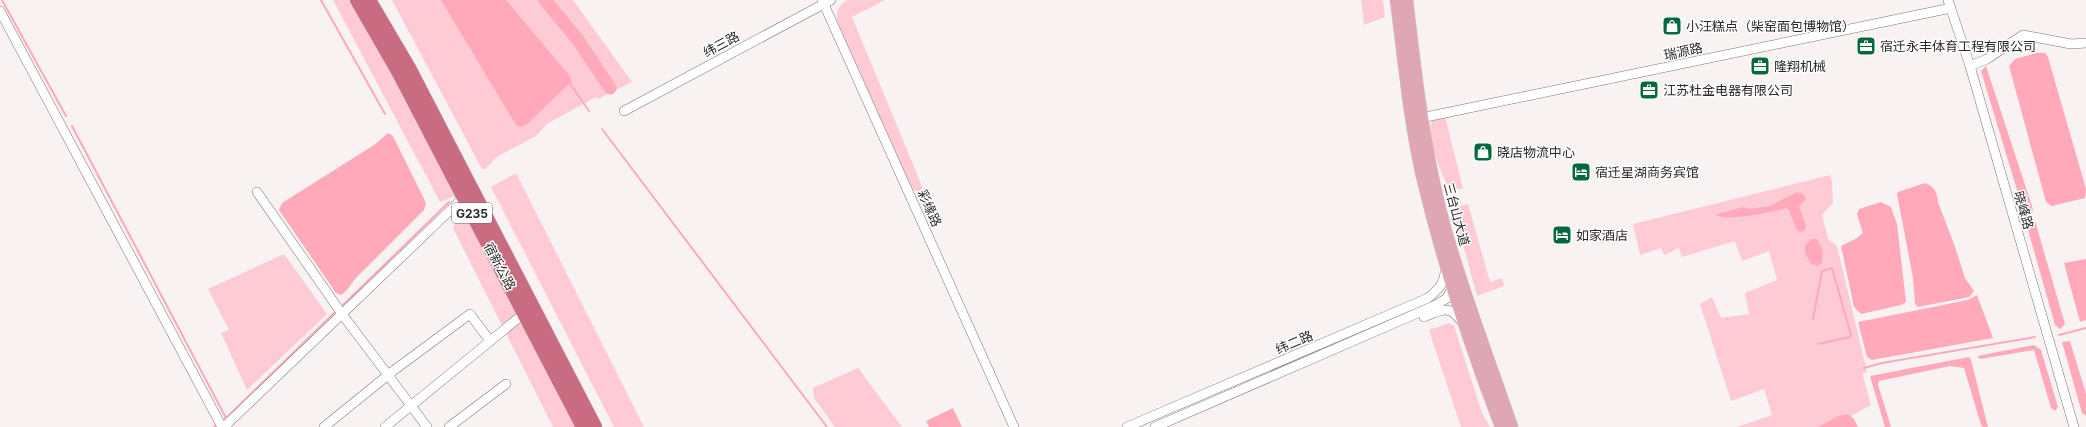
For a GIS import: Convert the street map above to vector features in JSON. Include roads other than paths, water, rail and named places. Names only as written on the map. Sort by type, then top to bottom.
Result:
[{"type":"highway","name":"宿新公路","points":[[357,0],[399,73],[464,197],[595,427]]},
{"type":"highway","name":"宿新公路","points":[[370,0],[409,68],[528,310],[583,427]]},
{"type":"main road","name":"三台山大道","points":[[1396,0],[1412,120],[1422,176],[1444,259],[1466,329],[1501,427]]},
{"type":"main road","name":"三台山大道","points":[[1406,0],[1421,118],[1435,186],[1456,263],[1512,427]]},
{"type":"street","name":"纬三路","points":[[624,111],[826,1]]},
{"type":"street","name":"彩缘路","points":[[826,1],[1014,427]]},
{"type":"street","name":"瑞源路","points":[[1421,118],[1950,4]]},
{"type":"street","name":"晓峰路","points":[[1950,4],[1970,66],[2074,427]]},
{"type":"street","points":[[0,11],[223,427],[464,197]]},
{"type":"street","points":[[1970,66],[1987,59],[2023,35],[2071,44],[2086,43]]},
{"type":"street","points":[[257,192],[342,314],[427,427]]},
{"type":"street","name":"纬二路","points":[[1127,427],[1428,298],[1439,290],[1443,281],[1445,275],[1444,259]]},
{"type":"street","name":"纬二路","points":[[1155,427],[1436,305],[1447,298],[1453,286],[1456,274],[1456,263]]},
{"type":"street","points":[[385,427],[528,310]]},
{"type":"street","points":[[1351,342],[1378,336],[1444,310],[1453,311],[1466,329]]},
{"type":"street","points":[[324,427],[388,375],[470,314],[490,341]]},
{"type":"street","points":[[449,427],[506,384]]},
{"type":"waterway","points":[[2,0],[66,116]]},
{"type":"waterway","points":[[321,0],[385,114]]},
{"type":"waterway","points":[[545,0],[578,40],[610,88]]},
{"type":"waterway","points":[[569,82],[589,111]]},
{"type":"waterway","points":[[72,126],[226,418]]},
{"type":"waterway","points":[[602,129],[827,427]]},
{"type":"waterway","points":[[343,305],[449,202]]},
{"type":"waterway","points":[[1813,319],[1822,271],[1832,268],[1851,335],[1850,337],[1818,344]]},
{"type":"waterway","points":[[225,419],[334,313]]},
{"type":"waterway","points":[[2059,335],[2086,328]]},
{"type":"waterway","points":[[1864,368],[1882,363],[2035,337]]},
{"type":"place","name":"小汪糕点（柴窑面包博物馆）","points":[[1672,26]]},
{"type":"place","name":"宿迁永丰体育工程有限公司","points":[[1866,46]]},
{"type":"place","name":"隆翔机械","points":[[1760,66]]},
{"type":"place","name":"江苏杜金电器有限公司","points":[[1649,90]]},
{"type":"place","name":"晓店物流中心","points":[[1483,152]]},
{"type":"place","name":"宿迁星湖商务宾馆","points":[[1581,172]]},
{"type":"place","name":"如家酒店","points":[[1562,235]]}]
